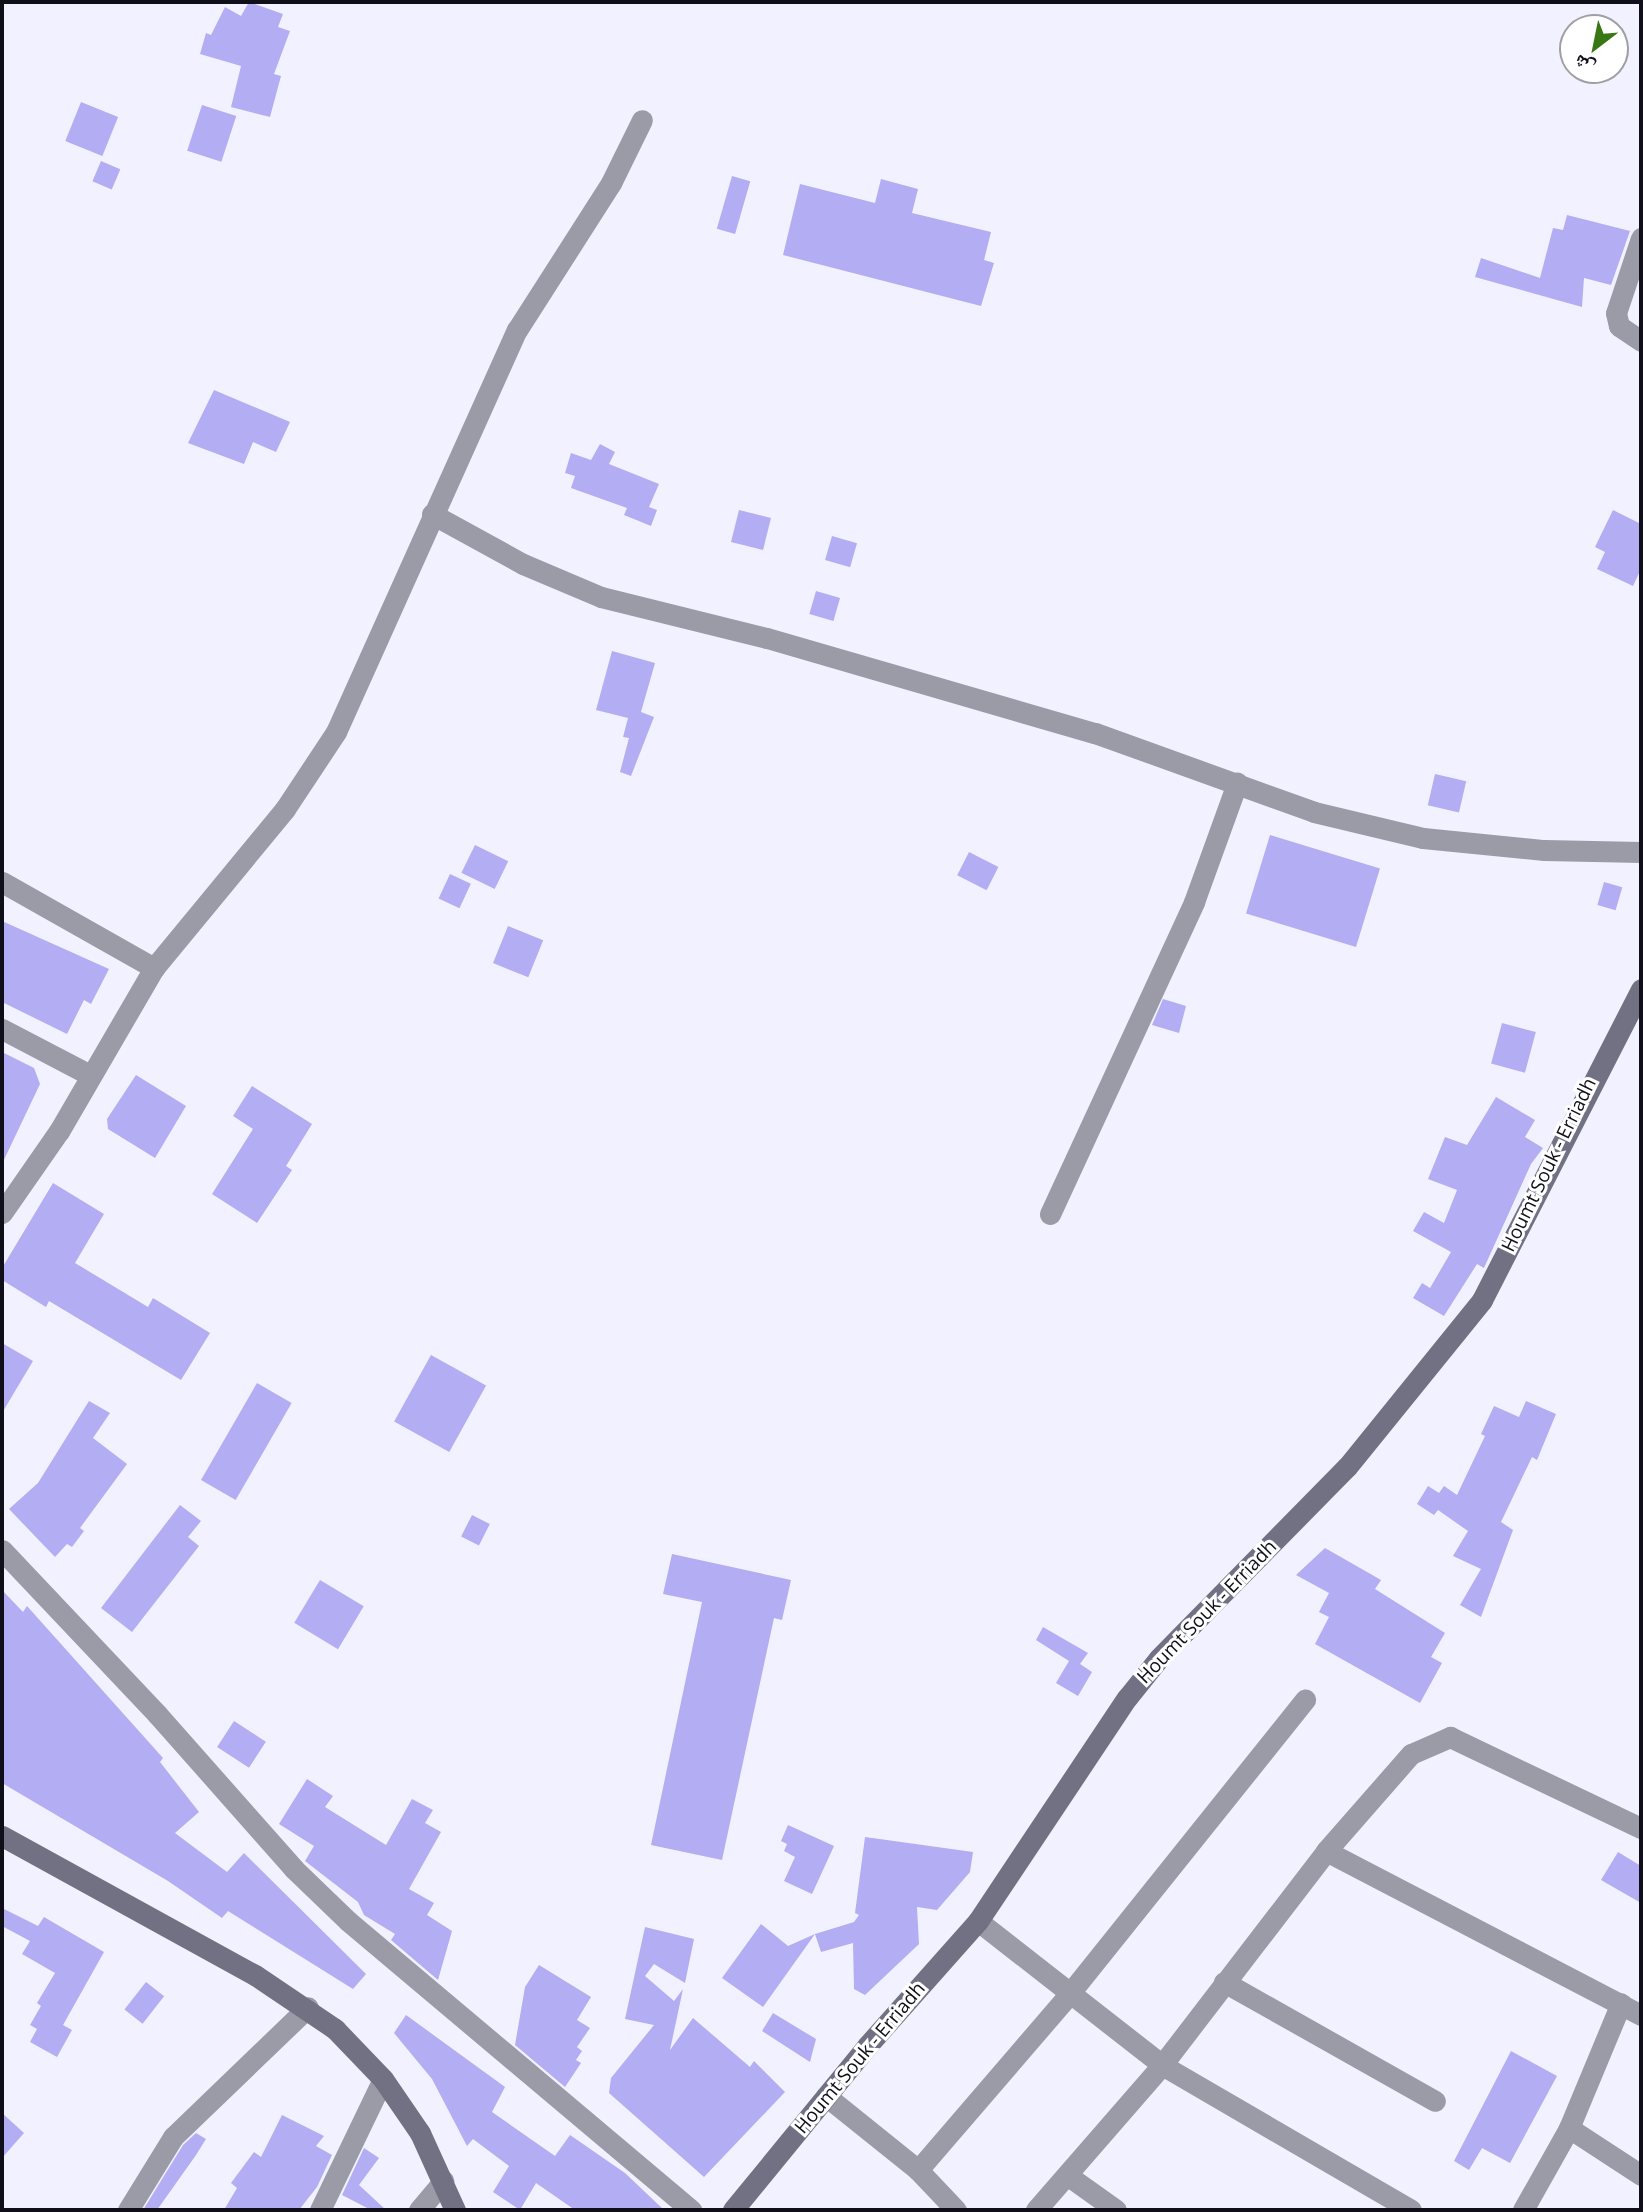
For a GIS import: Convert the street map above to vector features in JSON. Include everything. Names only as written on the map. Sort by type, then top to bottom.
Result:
[{"type":"street","points":[[2,1213],[59,1131],[154,968],[285,809],[336,732],[432,514],[529,305],[611,183],[642,120]]},
{"type":"street","points":[[1641,238],[1616,313],[1619,326],[1641,341]]},
{"type":"street","points":[[432,514],[523,564],[601,597],[767,638],[1095,733],[1314,812],[1423,838],[1544,850],[1641,852]]},
{"type":"street","points":[[1050,1214],[1194,902],[1237,783]]},
{"type":"street","points":[[2,882],[154,968]]},
{"type":"street","name":"Houmt Souk - Erriadh","points":[[733,2210],[826,2096],[978,1922],[1127,1698],[1159,1658],[1348,1467],[1482,1300],[1641,989]]},
{"type":"street","points":[[2,1029],[90,1075]]},
{"type":"street","points":[[2,1550],[157,1714],[294,1869],[348,1921],[691,2210]]},
{"type":"street","points":[[918,2170],[1070,1993],[1305,1700]]},
{"type":"street","points":[[1036,2210],[1161,2064],[1326,1851],[1411,1754],[1450,1737],[1641,1828]]},
{"type":"street","points":[[2,1836],[309,2007],[383,2079],[420,2133],[455,2210]]},
{"type":"street","points":[[1326,1851],[1641,2015]]},
{"type":"street","points":[[978,1922],[1161,2064],[1411,2210]]},
{"type":"street","points":[[1224,1982],[1435,2101]]},
{"type":"street","points":[[1523,2210],[1569,2128],[1621,2003]]},
{"type":"street","points":[[128,2210],[173,2137],[309,2007]]},
{"type":"street","points":[[320,2210],[383,2079]]},
{"type":"street","points":[[826,2096],[918,2170],[956,2210]]},
{"type":"street","points":[[1569,2128],[1641,2175]]},
{"type":"street","points":[[1067,2175],[1116,2210]]},
{"type":"street","points":[[419,2210],[443,2181]]},
{"type":"building","points":[[249,2],[283,14],[278,27],[290,31],[274,74],[281,76],[270,117],[231,107],[241,66],[200,54],[206,33],[211,35],[225,7],[241,16]]},
{"type":"building","points":[[81,102],[118,117],[102,156],[65,141]]},
{"type":"building","points":[[202,105],[236,116],[221,162],[187,151]]},
{"type":"building","points":[[101,161],[120,169],[112,189],[92,181]]},
{"type":"building","points":[[732,176],[750,181],[735,234],[717,229]]},
{"type":"building","points":[[881,179],[918,189],[912,213],[991,232],[984,260],[994,263],[981,306],[783,255],[800,184],[875,203]]},
{"type":"building","points":[[1567,215],[1630,231],[1611,285],[1584,278],[1582,307],[1475,277],[1481,258],[1540,278],[1553,228],[1563,230]]},
{"type":"building","points":[[214,390],[290,422],[276,452],[253,442],[244,464],[188,443]]},
{"type":"building","points":[[600,444],[615,452],[609,464],[659,484],[649,507],[657,510],[651,526],[624,515],[627,508],[571,488],[575,476],[565,473],[571,453],[591,460]]},
{"type":"building","points":[[739,510],[771,518],[763,550],[731,542]]},
{"type":"building","points":[[1613,510],[1641,524],[1641,569],[1633,586],[1597,569],[1605,552],[1595,547]]},
{"type":"building","points":[[832,536],[857,543],[850,567],[825,560]]},
{"type":"building","points":[[816,591],[840,598],[833,621],[809,614]]},
{"type":"building","points":[[612,651],[655,663],[641,712],[654,717],[631,776],[620,772],[629,738],[623,737],[628,718],[596,710]]},
{"type":"building","points":[[1435,774],[1466,781],[1459,812],[1428,805]]},
{"type":"building","points":[[1270,835],[1380,869],[1356,947],[1246,913]]},
{"type":"building","points":[[475,845],[508,861],[495,889],[461,873]]},
{"type":"building","points":[[969,852],[998,867],[987,890],[957,875]]},
{"type":"building","points":[[450,874],[471,884],[459,908],[439,898]]},
{"type":"building","points":[[1604,882],[1622,887],[1616,910],[1597,905]]},
{"type":"building","points":[[2,921],[109,969],[91,1004],[84,1000],[67,1034],[2,1002]]},
{"type":"building","points":[[508,926],[543,940],[528,977],[493,963]]},
{"type":"building","points":[[1163,999],[1186,1006],[1179,1033],[1152,1025]]},
{"type":"building","points":[[1502,1023],[1536,1032],[1525,1073],[1491,1064]]},
{"type":"building","points":[[2,1052],[34,1068],[40,1084],[2,1164]]},
{"type":"building","points":[[136,1075],[186,1106],[155,1158],[108,1129],[107,1119]]},
{"type":"building","points":[[252,1086],[312,1124],[286,1166],[292,1170],[257,1223],[212,1194],[253,1129],[233,1116]]},
{"type":"building","points":[[1496,1097],[1535,1120],[1525,1137],[1543,1148],[1531,1164],[1484,1268],[1477,1264],[1444,1316],[1413,1298],[1422,1283],[1430,1288],[1451,1252],[1413,1231],[1424,1212],[1444,1223],[1457,1190],[1428,1179],[1445,1137],[1467,1145]]},
{"type":"building","points":[[53,1183],[104,1214],[75,1263],[148,1307],[153,1298],[210,1333],[181,1380],[49,1301],[46,1307],[2,1280],[2,1268]]},
{"type":"building","points":[[2,1343],[33,1361],[2,1413]]},
{"type":"building","points":[[431,1355],[486,1386],[449,1452],[394,1421]]},
{"type":"building","points":[[257,1383],[292,1403],[236,1500],[201,1480]]},
{"type":"building","points":[[89,1401],[110,1413],[93,1438],[127,1464],[80,1528],[84,1531],[72,1547],[67,1544],[55,1557],[9,1509],[38,1483]]},
{"type":"building","points":[[1526,1401],[1556,1414],[1537,1460],[1532,1457],[1501,1522],[1513,1530],[1481,1617],[1460,1605],[1481,1569],[1453,1556],[1468,1531],[1438,1510],[1434,1515],[1417,1504],[1428,1486],[1439,1493],[1444,1486],[1457,1495],[1485,1436],[1481,1434],[1494,1406],[1519,1417]]},
{"type":"building","points":[[180,1505],[201,1521],[188,1537],[199,1546],[132,1632],[101,1608]]},
{"type":"building","points":[[472,1515],[490,1524],[479,1545],[461,1536]]},
{"type":"building","points":[[1325,1548],[1381,1580],[1375,1589],[1445,1633],[1431,1657],[1442,1663],[1420,1703],[1315,1644],[1329,1617],[1319,1612],[1329,1593],[1296,1575]]},
{"type":"building","points":[[672,1554],[791,1580],[782,1620],[774,1618],[722,1860],[651,1845],[702,1602],[663,1594]]},
{"type":"building","points":[[320,1580],[364,1606],[338,1649],[294,1623]]},
{"type":"building","points":[[2,1590],[23,1612],[27,1606],[163,1758],[160,1762],[199,1812],[175,1833],[227,1872],[244,1853],[366,1974],[353,1989],[228,1911],[222,1918],[168,1881],[2,1783]]},
{"type":"building","points":[[1043,1627],[1088,1653],[1080,1664],[1092,1672],[1078,1696],[1056,1683],[1069,1661],[1036,1640]]},
{"type":"building","points":[[234,1721],[266,1742],[249,1768],[217,1747]]},
{"type":"building","points":[[307,1779],[333,1796],[325,1807],[386,1845],[412,1799],[433,1810],[425,1823],[441,1832],[409,1889],[434,1903],[427,1915],[452,1931],[438,1980],[391,1940],[395,1934],[364,1915],[358,1902],[305,1861],[314,1846],[279,1824]]},
{"type":"building","points":[[788,1825],[834,1846],[812,1894],[784,1881],[795,1857],[784,1851],[787,1844],[781,1841]]},
{"type":"building","points":[[865,1837],[973,1852],[970,1872],[937,1910],[917,1907],[919,1944],[865,1995],[854,1989],[853,1943],[821,1952],[815,1934],[854,1922],[859,1915],[855,1913]]},
{"type":"building","points":[[1618,1852],[1641,1866],[1641,1903],[1601,1880]]},
{"type":"building","points":[[2,1908],[38,1926],[44,1917],[104,1952],[63,2025],[72,2030],[57,2057],[30,2042],[37,2029],[30,2025],[41,2006],[37,2003],[55,1973],[22,1954],[30,1941],[2,1926]]},
{"type":"building","points":[[761,1924],[788,1946],[815,1934],[763,2007],[722,1978]]},
{"type":"building","points":[[645,1927],[694,1939],[685,1983],[654,1964],[645,1976],[674,2001],[683,1989],[670,2050],[693,2018],[750,2067],[754,2061],[785,2092],[704,2177],[609,2093],[611,2078],[654,2025],[625,2019]]},
{"type":"building","points":[[539,1965],[591,1997],[577,2020],[590,2028],[577,2047],[582,2051],[576,2060],[581,2063],[565,2087],[515,2045],[525,1987]]},
{"type":"building","points":[[146,1982],[164,1996],[143,2024],[124,2010]]},
{"type":"building","points":[[773,2013],[816,2039],[810,2062],[762,2031]]},
{"type":"building","points":[[406,2015],[505,2087],[492,2112],[555,2156],[570,2135],[625,2173],[664,2210],[575,2210],[536,2183],[520,2210],[493,2192],[509,2166],[473,2139],[467,2146],[432,2079],[394,2033]]},
{"type":"building","points":[[1511,2051],[1557,2076],[1510,2163],[1482,2148],[1469,2170],[1454,2161]]},
{"type":"building","points":[[2,2113],[24,2133],[2,2158]]},
{"type":"building","points":[[282,2115],[324,2136],[316,2146],[332,2155],[317,2187],[299,2210],[224,2210],[237,2188],[231,2183],[254,2152],[261,2157]]},
{"type":"building","points":[[196,2133],[206,2139],[196,2155],[157,2210],[143,2210],[183,2145]]},
{"type":"building","points":[[364,2148],[379,2158],[359,2185],[386,2210],[371,2210],[342,2195]]}]
